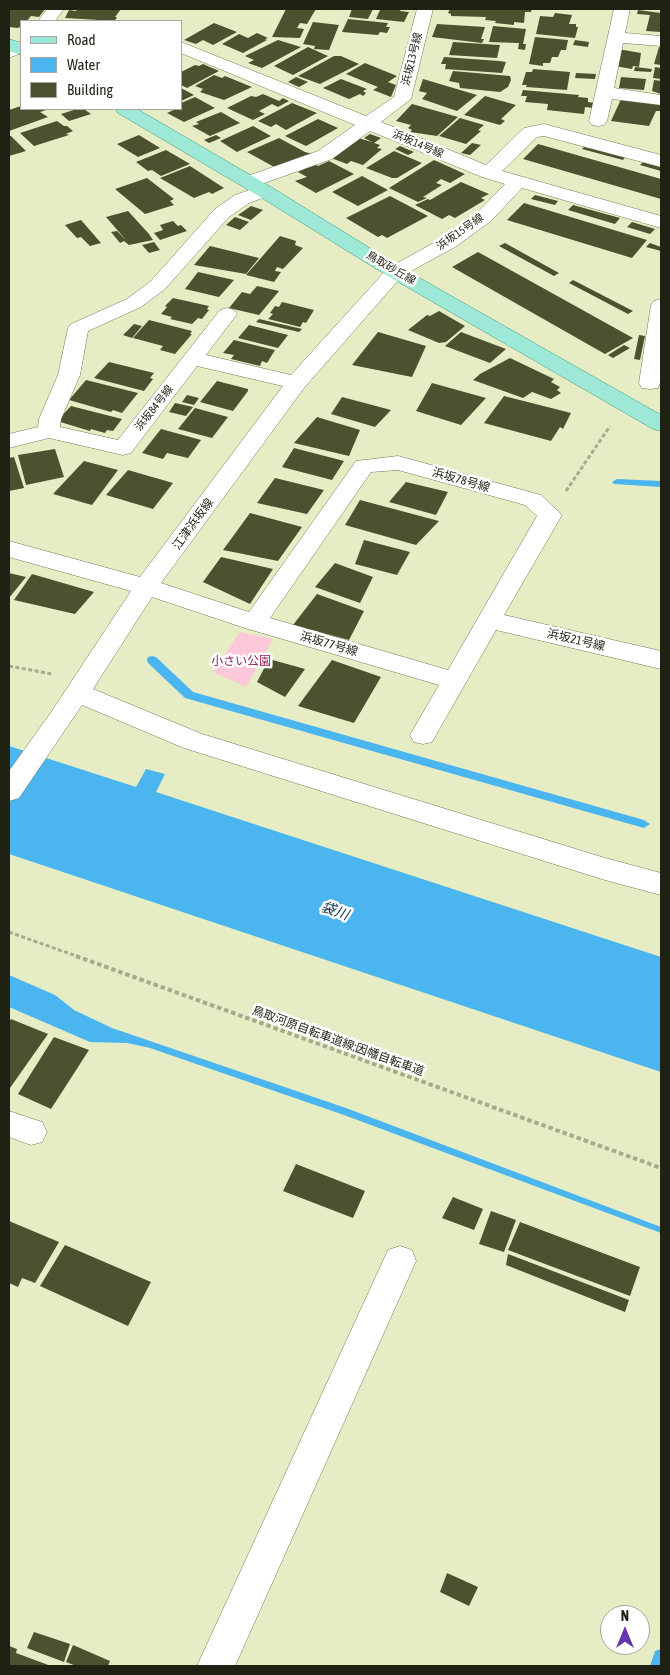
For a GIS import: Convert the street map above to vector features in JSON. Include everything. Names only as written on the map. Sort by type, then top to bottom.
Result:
[{"type":"main road","name":"鳥取砂丘線","points":[[126,110],[257,187],[395,272],[661,424]]},
{"type":"street","points":[[47,20],[56,9]]},
{"type":"street","name":"浜坂13号線","points":[[49,431],[50,419],[69,375],[78,328],[134,304],[158,285],[222,213],[257,187],[325,155],[359,129],[371,124],[402,99],[425,9]]},
{"type":"street","points":[[598,120],[622,9]]},
{"type":"street","points":[[616,37],[661,41]]},
{"type":"street","name":"浜坂14号線","points":[[182,47],[489,173],[661,222]]},
{"type":"street","points":[[604,92],[661,100]]},
{"type":"street","points":[[489,173],[531,132],[544,130],[661,161]]},
{"type":"street","name":"浜坂15号線","points":[[395,272],[448,243],[484,217],[517,182]]},
{"type":"street","name":"江津浜坂線","points":[[9,791],[61,718],[146,587],[296,383],[395,272]]},
{"type":"street","points":[[650,383],[661,305]]},
{"type":"street","points":[[227,314],[192,358],[296,383]]},
{"type":"street","name":"浜坂84号線","points":[[9,441],[49,431],[123,448],[192,358]]},
{"type":"street","name":"浜坂78号線","points":[[254,622],[364,466],[398,463],[533,500],[550,515]]},
{"type":"street","points":[[423,735],[550,515]]},
{"type":"street","points":[[9,549],[146,587]]},
{"type":"street","name":"浜坂77号線","points":[[146,587],[254,622],[454,681]]},
{"type":"street","name":"浜坂21号線","points":[[490,620],[661,660]]},
{"type":"street","points":[[81,687],[193,741],[605,870],[661,884]]},
{"type":"street","points":[[216,1666],[400,1260]]},
{"type":"path","points":[[550,515],[625,403]]},
{"type":"path","points":[[9,666],[81,687]]},
{"type":"path","name":"鳥取河原自転車道線;因幡自転車道","points":[[9,932],[661,1168]]},
{"type":"green space","name":"小さい公園","points":[[240,632],[273,639],[246,687],[213,672]]},
{"type":"water","name":"袋川","points":[[9,746],[136,787],[146,769],[165,774],[156,792],[661,957],[661,1072],[9,854]]},
{"type":"water","points":[[9,975],[55,995],[74,1010],[112,1028],[346,1108],[661,1227],[661,1233],[344,1115],[150,1048],[127,1043],[90,1042],[9,1007]]},
{"type":"building","points":[[9,9],[45,9],[39,17],[31,16],[28,20],[20,20],[20,27],[9,27]]},
{"type":"building","points":[[77,9],[121,9],[115,17],[117,17],[116,20],[65,18],[69,10],[76,11]]},
{"type":"building","points":[[286,9],[316,9],[307,24],[300,23],[297,28],[304,29],[300,38],[272,37]]},
{"type":"building","points":[[352,9],[373,9],[368,19],[349,17]]},
{"type":"building","points":[[401,9],[400,11],[409,12],[404,22],[376,19],[380,10]]},
{"type":"building","points":[[450,9],[532,9],[531,12],[525,12],[524,23],[514,22],[514,25],[495,23],[496,21],[485,20],[486,17],[451,16],[448,13]]},
{"type":"building","points":[[638,10],[661,13],[661,32],[646,31],[650,15],[637,14]]},
{"type":"building","points":[[555,13],[572,15],[569,24],[576,24],[576,27],[578,27],[575,38],[536,34],[540,16],[553,17]]},
{"type":"building","points":[[348,19],[388,23],[386,27],[390,27],[387,33],[380,32],[378,35],[342,32]]},
{"type":"building","points":[[313,22],[339,25],[329,50],[314,49],[315,46],[303,44]]},
{"type":"building","points":[[214,23],[237,32],[213,45],[203,40],[196,44],[184,40]]},
{"type":"building","points":[[437,24],[485,27],[481,39],[484,39],[482,43],[432,37]]},
{"type":"building","points":[[493,26],[526,29],[523,44],[526,44],[525,50],[518,49],[519,43],[489,42]]},
{"type":"building","points":[[257,33],[268,38],[265,39],[267,40],[243,53],[222,44],[239,34],[248,38]]},
{"type":"building","points":[[535,37],[568,40],[566,50],[561,50],[558,57],[552,57],[550,63],[543,63],[543,66],[529,64]]},
{"type":"building","points":[[278,40],[301,47],[262,68],[248,63],[254,60],[245,56]]},
{"type":"building","points":[[575,40],[589,42],[588,47],[573,45]]},
{"type":"building","points":[[453,42],[500,45],[497,58],[449,55]]},
{"type":"building","points":[[308,47],[328,56],[293,75],[274,66]]},
{"type":"building","points":[[659,47],[661,48],[661,65],[654,64]]},
{"type":"building","points":[[618,49],[641,53],[639,67],[633,66],[632,69],[615,66]]},
{"type":"building","points":[[334,56],[341,56],[359,64],[320,84],[298,76]]},
{"type":"building","points":[[444,57],[506,62],[502,73],[445,69],[446,64],[441,64]]},
{"type":"building","points":[[365,63],[397,76],[388,82],[396,85],[391,97],[373,90],[378,87],[346,74]]},
{"type":"building","points":[[203,64],[219,71],[187,88],[182,86],[182,72],[195,65]]},
{"type":"building","points":[[635,67],[652,69],[651,72],[634,71]]},
{"type":"building","points":[[655,67],[661,68],[661,79],[653,78]]},
{"type":"building","points":[[533,69],[570,72],[567,90],[526,87],[527,85],[522,85],[526,72],[532,72]]},
{"type":"building","points":[[453,71],[510,76],[511,80],[508,87],[500,92],[460,88],[459,83],[449,81]]},
{"type":"building","points":[[576,73],[596,74],[595,79],[575,78]]},
{"type":"building","points":[[214,75],[222,78],[225,76],[252,87],[224,100],[200,92],[203,89],[195,86]]},
{"type":"building","points":[[296,77],[308,82],[299,87],[288,82]]},
{"type":"building","points":[[621,77],[646,79],[644,90],[619,88]]},
{"type":"building","points":[[341,79],[367,89],[363,91],[366,93],[363,96],[360,94],[349,99],[323,88]]},
{"type":"building","points":[[423,79],[477,95],[457,111],[422,99],[427,93],[419,91]]},
{"type":"building","points":[[654,80],[661,81],[661,94],[652,91]]},
{"type":"building","points":[[182,89],[194,95],[182,101]]},
{"type":"building","points":[[523,90],[579,95],[578,97],[588,98],[588,102],[595,103],[593,108],[585,107],[584,114],[547,110],[548,104],[525,102],[527,96],[521,96]]},
{"type":"building","points":[[263,94],[279,101],[283,98],[289,101],[278,107],[272,104],[259,111],[265,114],[253,120],[227,108],[251,96],[256,97]]},
{"type":"building","points":[[485,96],[516,105],[501,119],[505,121],[500,125],[464,115]]},
{"type":"building","points":[[195,97],[215,108],[184,122],[167,113],[174,110],[182,110],[182,103]]},
{"type":"building","points":[[622,97],[661,103],[661,111],[656,111],[649,126],[611,121]]},
{"type":"building","points":[[292,103],[317,113],[286,130],[276,124],[271,127],[258,121]]},
{"type":"building","points":[[412,104],[458,117],[437,136],[410,132],[412,130],[408,128],[411,125],[396,121]]},
{"type":"building","points":[[20,106],[20,110],[46,110],[40,112],[48,117],[9,131],[9,110]]},
{"type":"building","points":[[74,110],[85,110],[91,114],[69,121],[61,114]]},
{"type":"building","points":[[221,112],[240,123],[210,136],[192,126],[199,124],[196,122]]},
{"type":"building","points":[[460,118],[484,125],[478,130],[481,131],[466,144],[439,136]]},
{"type":"building","points":[[318,119],[338,128],[306,146],[285,136]]},
{"type":"building","points":[[57,121],[73,131],[66,134],[69,135],[34,146],[20,133]]},
{"type":"building","points":[[253,126],[271,136],[237,152],[220,141]]},
{"type":"building","points":[[370,134],[381,138],[374,143],[380,145],[377,148],[382,149],[363,165],[351,161],[347,164],[331,158],[358,138],[372,142],[364,138]]},
{"type":"building","points":[[139,135],[160,148],[138,157],[117,144]]},
{"type":"building","points":[[216,135],[221,138],[209,143],[204,140]]},
{"type":"building","points":[[9,136],[11,136],[26,151],[9,156]]},
{"type":"building","points":[[279,138],[305,152],[316,155],[306,159],[301,157],[276,168],[247,152]]},
{"type":"building","points":[[472,143],[481,145],[470,155],[461,153]]},
{"type":"building","points":[[538,144],[661,179],[661,199],[523,159]]},
{"type":"building","points":[[586,145],[626,156],[623,160],[582,149]]},
{"type":"building","points":[[400,146],[414,152],[408,155],[395,149]]},
{"type":"building","points":[[166,150],[190,164],[161,176],[152,170],[148,171],[136,162]]},
{"type":"building","points":[[394,151],[422,163],[397,178],[392,178],[366,168]]},
{"type":"building","points":[[434,160],[465,174],[450,183],[441,179],[436,183],[442,185],[423,197],[427,198],[418,202],[389,188]]},
{"type":"building","points":[[329,161],[354,174],[316,193],[295,181],[307,177],[298,172],[314,164],[318,166]]},
{"type":"building","points":[[644,161],[661,166],[661,171],[640,165]]},
{"type":"building","points":[[190,166],[224,188],[212,194],[209,192],[194,198],[160,178]]},
{"type":"building","points":[[362,176],[388,190],[358,206],[332,192]]},
{"type":"building","points":[[147,178],[174,199],[170,201],[174,205],[145,214],[115,189]]},
{"type":"building","points":[[461,182],[489,194],[481,198],[485,200],[455,218],[449,215],[442,219],[415,205],[428,199],[430,200]]},
{"type":"building","points":[[535,195],[558,201],[555,205],[531,199]]},
{"type":"building","points":[[390,196],[428,216],[387,238],[382,235],[378,237],[346,218]]},
{"type":"building","points":[[524,203],[647,240],[632,258],[507,220]]},
{"type":"building","points":[[573,205],[620,218],[615,224],[568,210]]},
{"type":"building","points":[[251,206],[263,210],[251,220],[238,215]]},
{"type":"building","points":[[128,211],[153,240],[129,245],[124,241],[120,243],[111,232],[117,231],[126,240],[106,217]]},
{"type":"building","points":[[235,217],[249,222],[240,230],[226,225]]},
{"type":"building","points":[[81,220],[101,243],[90,246],[81,237],[77,238],[65,225]]},
{"type":"building","points":[[173,221],[187,231],[160,240],[154,233],[163,230],[160,225]]},
{"type":"building","points":[[632,222],[655,229],[650,234],[627,227]]},
{"type":"building","points":[[280,236],[296,241],[295,245],[303,248],[283,269],[277,267],[275,271],[281,272],[274,282],[246,275]]},
{"type":"building","points":[[154,242],[160,250],[149,253],[142,245]]},
{"type":"building","points":[[505,243],[559,273],[554,276],[499,246]]},
{"type":"building","points":[[650,243],[661,247],[661,251],[646,247]]},
{"type":"building","points":[[210,246],[259,258],[246,274],[194,265]]},
{"type":"building","points":[[478,252],[633,338],[605,354],[452,267]]},
{"type":"building","points":[[198,272],[234,280],[219,297],[185,289]]},
{"type":"building","points":[[573,280],[633,311],[628,314],[569,283]]},
{"type":"building","points":[[257,286],[279,291],[259,315],[229,308],[242,292],[250,294]]},
{"type":"building","points":[[173,298],[209,306],[207,309],[209,310],[202,319],[198,318],[192,324],[170,319],[172,317],[161,314],[167,307],[165,306]]},
{"type":"building","points":[[282,302],[314,310],[306,323],[303,322],[300,327],[268,319],[273,314],[270,313],[275,306],[279,307]]},
{"type":"building","points":[[439,311],[465,326],[446,342],[439,343],[408,330],[427,315],[430,316]]},
{"type":"building","points":[[259,319],[302,329],[299,332],[256,322]]},
{"type":"building","points":[[149,320],[192,331],[190,334],[192,334],[175,354],[160,350],[163,346],[133,338]]},
{"type":"building","points":[[134,324],[142,326],[132,338],[123,335]]},
{"type":"building","points":[[249,325],[288,335],[278,348],[238,338]]},
{"type":"building","points":[[378,332],[426,346],[412,377],[352,365]]},
{"type":"building","points":[[461,332],[506,349],[490,363],[445,346]]},
{"type":"building","points":[[639,335],[645,336],[640,360],[634,359]]},
{"type":"building","points":[[234,340],[275,350],[267,363],[262,361],[260,366],[231,359],[234,355],[223,353]]},
{"type":"building","points":[[624,345],[630,348],[613,358],[608,355]]},
{"type":"building","points":[[510,358],[554,379],[551,382],[560,387],[557,390],[561,393],[551,399],[532,392],[523,398],[473,380],[480,374]]},
{"type":"building","points":[[109,362],[154,373],[150,378],[153,379],[144,391],[94,378]]},
{"type":"building","points":[[86,380],[138,393],[122,413],[113,410],[111,412],[69,400]]},
{"type":"building","points":[[217,381],[248,389],[233,411],[200,402]]},
{"type":"building","points":[[432,383],[486,398],[461,425],[416,411]]},
{"type":"building","points":[[187,395],[199,398],[194,405],[182,402]]},
{"type":"building","points":[[504,396],[571,413],[563,429],[560,427],[551,441],[484,423]]},
{"type":"building","points":[[342,397],[391,410],[375,427],[331,414]]},
{"type":"building","points":[[175,403],[193,407],[186,416],[169,412]]},
{"type":"building","points":[[71,406],[122,419],[113,431],[107,430],[105,433],[91,429],[90,431],[57,421]]},
{"type":"building","points":[[195,408],[228,417],[212,438],[178,429]]},
{"type":"building","points":[[317,417],[360,430],[349,456],[294,443]]},
{"type":"building","points":[[161,429],[201,440],[188,458],[167,453],[163,459],[142,453]]},
{"type":"building","points":[[294,448],[344,461],[332,480],[282,467]]},
{"type":"building","points":[[55,449],[64,477],[26,485],[18,455]]},
{"type":"building","points":[[14,457],[24,488],[9,491],[9,458]]},
{"type":"building","points":[[84,461],[118,470],[92,505],[53,494]]},
{"type":"building","points":[[128,470],[173,483],[153,509],[106,495]]},
{"type":"building","points":[[275,478],[324,490],[307,514],[257,503]]},
{"type":"building","points":[[406,482],[448,492],[436,515],[389,502]]},
{"type":"building","points":[[360,500],[439,521],[416,545],[345,525]]},
{"type":"building","points":[[250,513],[302,527],[278,561],[223,550]]},
{"type":"building","points":[[364,540],[410,552],[397,575],[355,564]]},
{"type":"building","points":[[221,557],[273,569],[250,604],[203,582]]},
{"type":"building","points":[[335,563],[373,577],[360,603],[315,587]]},
{"type":"building","points":[[9,573],[26,577],[9,598]]},
{"type":"building","points":[[32,574],[94,592],[75,614],[14,600]]},
{"type":"building","points":[[317,594],[364,611],[349,640],[293,625]]},
{"type":"building","points":[[269,659],[305,669],[285,697],[257,682]]},
{"type":"building","points":[[332,660],[381,677],[354,723],[298,706]]},
{"type":"building","points":[[11,1019],[48,1034],[10,1088],[9,1022]]},
{"type":"building","points":[[54,1037],[89,1050],[51,1109],[18,1094]]},
{"type":"building","points":[[296,1164],[365,1191],[353,1218],[283,1191]]},
{"type":"building","points":[[453,1197],[483,1209],[474,1230],[442,1218]]},
{"type":"building","points":[[491,1211],[516,1220],[504,1252],[479,1244]]},
{"type":"building","points":[[9,1221],[59,1242],[35,1283],[22,1278],[18,1287],[9,1283]]},
{"type":"building","points":[[520,1222],[640,1267],[630,1296],[508,1250]]},
{"type":"building","points":[[65,1245],[151,1282],[128,1326],[40,1286]]},
{"type":"building","points":[[508,1254],[629,1300],[625,1312],[506,1265]]},
{"type":"building","points":[[447,1573],[478,1587],[469,1606],[440,1592]]},
{"type":"building","points":[[34,1632],[70,1644],[64,1662],[27,1648]]},
{"type":"building","points":[[73,1645],[110,1661],[108,1666],[76,1666],[66,1662]]},
{"type":"building","points":[[9,1646],[17,1649],[16,1653],[51,1666],[9,1666]]},
{"type":"waterway","points":[[617,482],[661,484]]},
{"type":"waterway","points":[[152,660],[189,695],[644,824]]},
{"type":"waterway","points":[[658,1666],[661,1657]]}]
